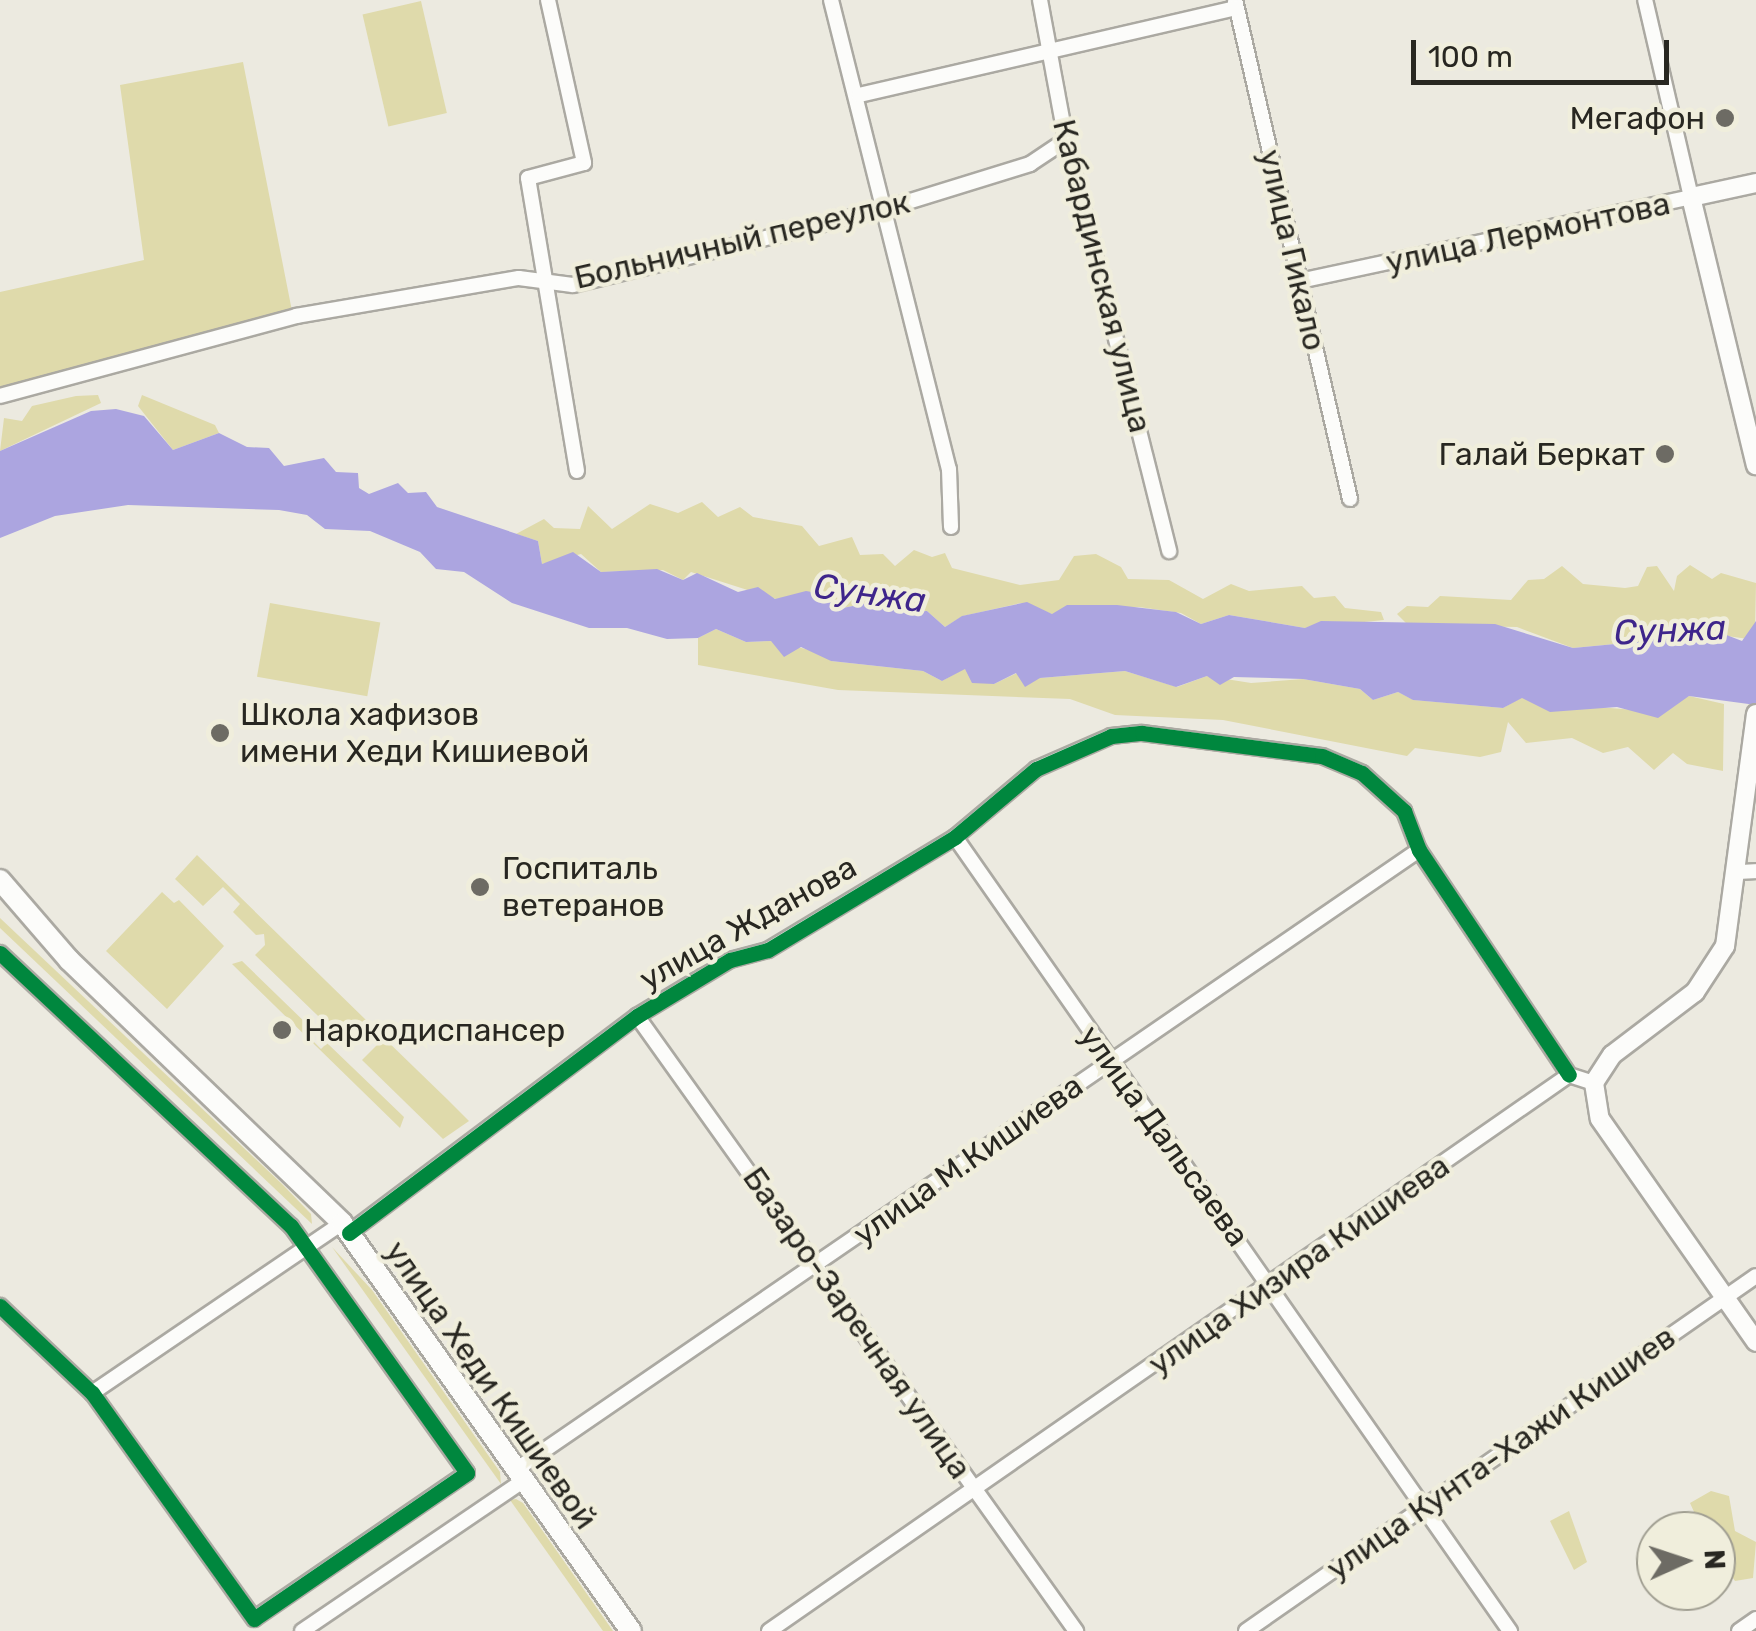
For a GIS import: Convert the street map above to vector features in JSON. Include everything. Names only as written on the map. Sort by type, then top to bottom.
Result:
[{"type":"main road","name":"улица Хеди Кишиевой","points":[[3,892],[345,1228],[632,1631]]},
{"type":"street","points":[[548,0],[584,163],[528,178],[550,283],[577,471]]},
{"type":"street","points":[[831,0],[888,208],[949,469],[952,527]]},
{"type":"street","name":"Кабардинская улица","points":[[1040,0],[1052,47],[1066,140],[1169,551]]},
{"type":"street","points":[[1645,0],[1756,466]]},
{"type":"street","points":[[858,95],[1235,4]]},
{"type":"street","name":"улица Гикало","points":[[1235,4],[1350,499]]},
{"type":"street","name":"Больничный переулок","points":[[0,396],[296,316],[519,278],[573,285],[888,208],[1030,164],[1066,140]]},
{"type":"street","name":"улица Лермонтова","points":[[1300,281],[1756,184]]},
{"type":"street","points":[[1756,714],[1748,770],[1748,871],[1731,928],[1708,978],[1612,1055],[1594,1083],[1600,1119],[1756,1342]]},
{"type":"street","name":"улица Жданова","points":[[92,1393],[306,1247],[345,1228],[636,1016],[730,960],[768,950],[954,837],[1036,769],[1088,743],[1142,733],[1336,762],[1392,797],[1419,850],[1568,1075]]},
{"type":"street","name":"улица Дальсаева","points":[[954,837],[1510,1631]]},
{"type":"street","name":"улица М.Кишиева","points":[[302,1631],[816,1265],[1419,850]]},
{"type":"street","points":[[0,953],[306,1247],[467,1473],[256,1625],[92,1393],[0,1306]]},
{"type":"street","name":"Базаро-Заречная улица","points":[[636,1016],[1076,1631]]},
{"type":"street","points":[[1568,1075],[1594,1083]]},
{"type":"street","name":"улица Хизира Кишиева","points":[[769,1631],[1272,1286],[1568,1075]]},
{"type":"street","name":"улица Кунта-Хажи Кишиев","points":[[1246,1631],[1756,1276]]},
{"type":"street","points":[[1739,1631],[1756,1620]]},
{"type":"shaded area","points":[[421,1],[447,113],[388,127],[363,14]]},
{"type":"shaded area","points":[[243,62],[292,311],[0,388],[0,292],[144,260],[120,85]]},
{"type":"shaded area","points":[[98,395],[101,403],[0,451],[4,418],[22,421],[32,406]]},
{"type":"shaded area","points":[[142,395],[215,425],[219,433],[173,450],[138,406]]},
{"type":"shaded area","points":[[702,502],[718,517],[740,507],[753,517],[802,526],[819,546],[852,537],[860,555],[883,554],[895,566],[914,550],[932,557],[945,553],[952,568],[1020,585],[1059,580],[1074,556],[1096,554],[1121,567],[1128,579],[1169,580],[1203,599],[1231,584],[1249,591],[1302,586],[1314,598],[1335,596],[1345,608],[1381,612],[1384,620],[1305,628],[1229,615],[1201,624],[1181,613],[1139,607],[1052,614],[1021,603],[963,616],[945,627],[927,611],[900,614],[882,600],[838,609],[817,593],[776,599],[691,572],[683,580],[663,570],[601,572],[581,554],[542,564],[538,541],[516,534],[544,519],[554,528],[580,529],[588,506],[612,529],[650,504],[678,513]]},
{"type":"shaded area","points":[[1690,565],[1712,579],[1721,573],[1756,583],[1755,629],[1748,639],[1672,628],[1647,641],[1573,648],[1517,627],[1408,625],[1397,614],[1407,606],[1428,607],[1440,596],[1511,600],[1528,580],[1544,579],[1562,566],[1583,584],[1625,588],[1638,586],[1647,567],[1657,566],[1674,591],[1677,576]]},
{"type":"shaded area","points":[[270,603],[380,622],[367,696],[257,677]]},
{"type":"shaded area","points":[[716,629],[746,642],[771,641],[823,653],[831,661],[923,671],[942,681],[965,668],[994,684],[1017,673],[1040,678],[1125,671],[1177,687],[1207,676],[1251,683],[1303,679],[1360,689],[1373,700],[1398,692],[1414,700],[1503,708],[1522,697],[1550,711],[1571,705],[1649,711],[1689,696],[1724,704],[1723,771],[1687,764],[1673,753],[1654,770],[1628,747],[1603,753],[1572,738],[1526,743],[1508,722],[1501,752],[1480,757],[1415,748],[1407,756],[1223,720],[1115,715],[1070,699],[838,690],[698,665],[698,638]]},
{"type":"shaded area","points":[[197,855],[367,1021],[346,1043],[255,955],[265,945],[264,934],[256,935],[233,912],[240,904],[223,887],[203,906],[175,879]]},
{"type":"shaded area","points":[[162,892],[174,903],[179,900],[224,946],[167,1009],[106,951]]},
{"type":"shaded area","points":[[0,918],[282,1184],[311,1214],[312,1224],[0,928]]},
{"type":"shaded area","points":[[242,961],[312,1029],[307,1035],[321,1049],[327,1043],[404,1117],[400,1128],[232,964]]},
{"type":"shaded area","points":[[384,1038],[469,1121],[443,1139],[362,1060]]},
{"type":"shaded area","points":[[332,1247],[372,1290],[500,1472],[501,1484]]},
{"type":"shaded area","points":[[1711,1491],[1729,1496],[1732,1511],[1694,1511],[1690,1503]]},
{"type":"shaded area","points":[[510,1500],[523,1503],[613,1631],[603,1631]]},
{"type":"shaded area","points":[[1569,1511],[1587,1562],[1574,1570],[1550,1521]]},
{"type":"shaded area","points":[[1736,1532],[1756,1542],[1753,1578],[1736,1581]]},
{"type":"water","name":"Сунжа","points":[[116,409],[144,416],[173,450],[219,433],[247,447],[269,448],[284,466],[324,458],[336,472],[358,473],[359,488],[369,494],[398,483],[408,493],[426,492],[437,507],[538,541],[542,564],[573,552],[601,572],[657,569],[683,580],[697,573],[738,592],[758,587],[775,599],[806,591],[823,594],[838,609],[887,599],[895,612],[927,611],[945,627],[962,616],[1027,602],[1052,614],[1067,605],[1117,605],[1176,612],[1201,624],[1229,615],[1305,628],[1321,621],[1495,624],[1573,648],[1647,641],[1672,628],[1689,634],[1711,629],[1742,641],[1756,621],[1756,705],[1689,696],[1658,718],[1617,707],[1550,712],[1522,698],[1503,708],[1413,700],[1398,692],[1373,700],[1360,689],[1303,679],[1234,677],[1220,685],[1207,676],[1176,687],[1125,671],[1040,678],[1025,687],[1016,673],[994,684],[972,683],[965,669],[942,681],[923,671],[831,661],[801,647],[784,657],[771,641],[746,642],[716,629],[698,638],[667,639],[627,628],[589,628],[512,603],[464,572],[436,569],[420,552],[370,531],[325,529],[307,515],[279,510],[128,505],[55,516],[0,538],[0,451],[91,411]]},
{"type":"cycle path","points":[[349,1233],[637,1016],[730,960],[768,950],[955,837],[1036,769],[1111,736],[1142,733],[1322,756],[1362,773],[1404,811],[1419,850],[1569,1075]]},
{"type":"cycle path","points":[[0,953],[291,1226],[467,1473],[254,1619],[92,1393],[0,1306]]},
{"type":"place","name":"Мегафон","points":[[1725,118]]},
{"type":"place","name":"Галай Беркат","points":[[1665,454]]},
{"type":"place","name":"Школа хафизов имени Хеди Кишиевой","points":[[220,733]]},
{"type":"place","name":"Госпиталь ветеранов","points":[[480,887]]},
{"type":"place","name":"Наркодиспансер","points":[[282,1030]]}]
